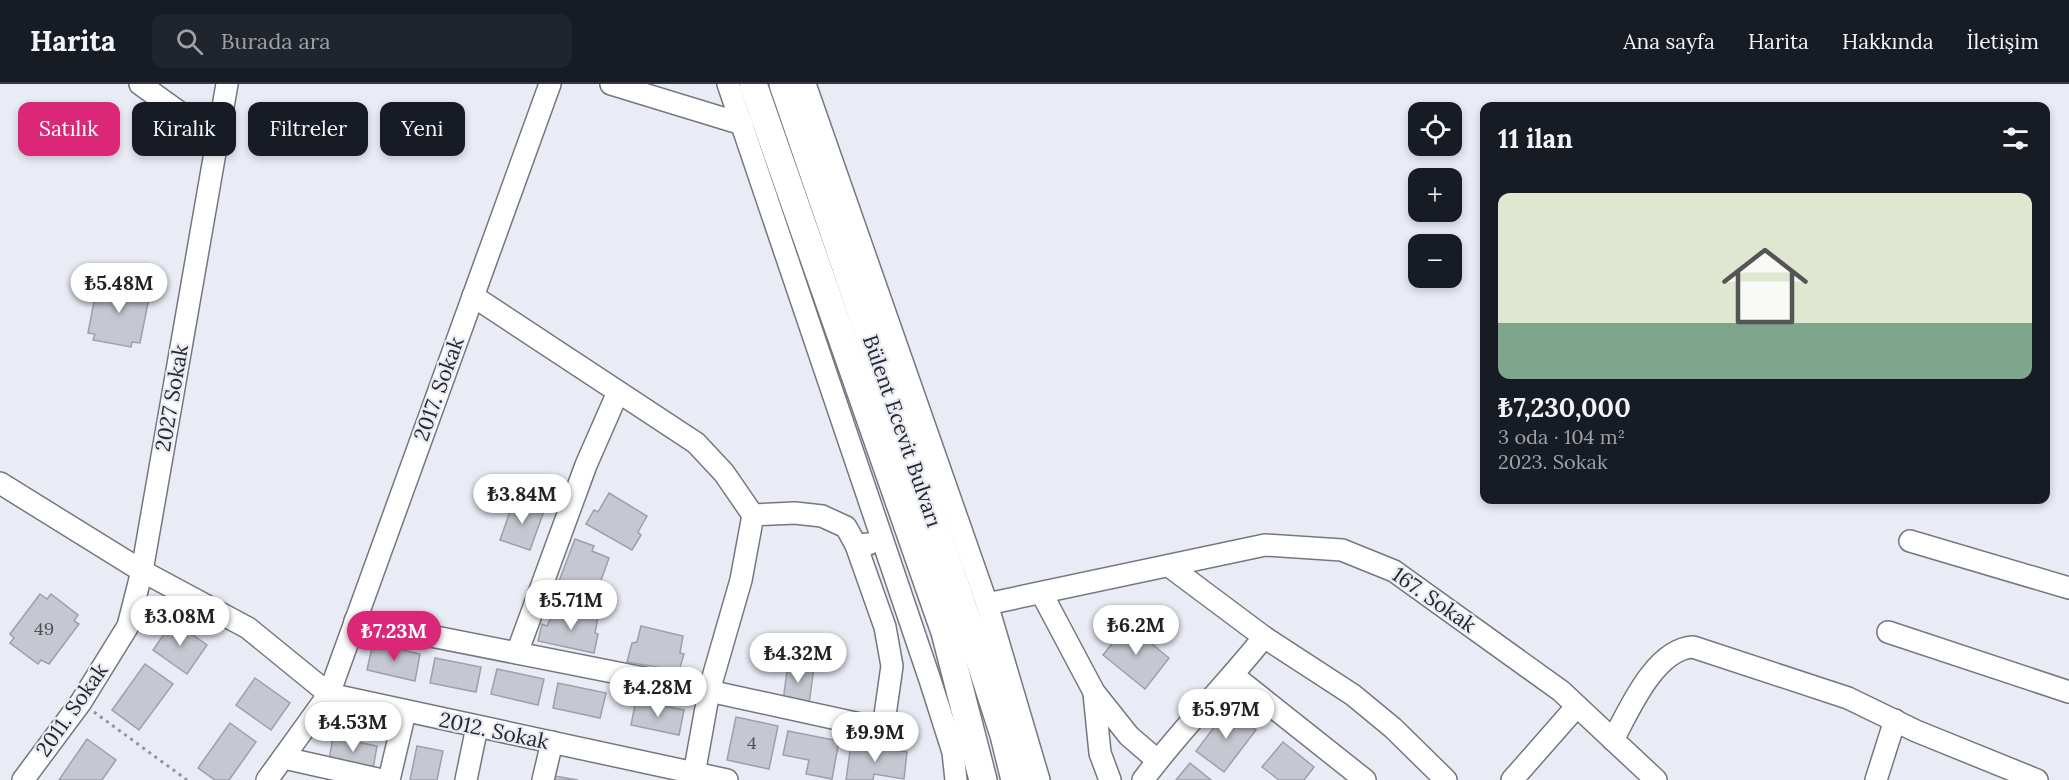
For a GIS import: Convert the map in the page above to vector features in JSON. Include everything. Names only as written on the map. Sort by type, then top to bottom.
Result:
[{"type":"main road","name":"Bülent Ecevit Bulvarı","points":[[753,84],[945,632],[983,780]]},
{"type":"main road","name":"Bülent Ecevit Bulvarı","points":[[783,84],[966,617],[1004,735],[1015,780]]},
{"type":"street","points":[[140,84],[165,102]]},
{"type":"street","name":"2027 Sokak","points":[[224,102],[227,84]]},
{"type":"street","name":"2017. Sokak","points":[[267,780],[329,694],[550,84]]},
{"type":"street","points":[[611,84],[742,124]]},
{"type":"street","points":[[728,84],[885,543],[953,752],[956,780]]},
{"type":"street","points":[[806,84],[987,604],[1039,780]]},
{"type":"street","name":"2027 Sokak","points":[[142,571],[215,156]]},
{"type":"street","points":[[473,296],[696,443],[724,472],[753,515],[741,579],[709,691],[694,776]]},
{"type":"street","points":[[516,653],[586,465],[618,392]]},
{"type":"street","name":"2012. Sokak","points":[[0,483],[142,571],[248,628],[329,694],[552,742],[694,776],[727,780]]},
{"type":"street","points":[[355,621],[709,691],[883,729],[892,666],[885,627],[855,545],[846,527],[822,516],[795,513],[753,515]]},
{"type":"street","points":[[1910,541],[2069,588]]},
{"type":"street","points":[[855,545],[885,543]]},
{"type":"street","name":"167. Sokak","points":[[987,604],[1265,545],[1342,550],[1394,571],[1561,691],[1656,780]]},
{"type":"street","points":[[1169,566],[1264,637],[1353,695],[1392,728],[1446,780]]},
{"type":"street","name":"2011. Sokak","points":[[23,780],[81,702],[128,626],[142,571]]},
{"type":"street","points":[[1042,594],[1094,692],[1129,736],[1157,760]]},
{"type":"street","points":[[1888,632],[2069,692]]},
{"type":"street","points":[[1143,780],[1157,760],[1234,676],[1264,637]]},
{"type":"street","points":[[1613,740],[1641,686],[1665,660],[1683,648],[1693,647],[1848,698],[2037,780]]},
{"type":"street","points":[[1234,676],[1341,773],[1365,780]]},
{"type":"street","points":[[1094,692],[1100,753],[1110,780]]},
{"type":"street","points":[[1512,780],[1577,706]]},
{"type":"street","points":[[389,780],[405,712]]},
{"type":"street","points":[[1876,780],[1895,720]]},
{"type":"street","points":[[466,780],[477,727]]},
{"type":"street","points":[[543,780],[552,742]]},
{"type":"street","points":[[284,758],[382,780]]},
{"type":"path","points":[[81,702],[187,780]]},
{"type":"building","points":[[108,281],[145,288],[144,297],[149,298],[140,343],[132,342],[131,347],[93,340],[95,334],[88,333],[97,286],[107,288]]},
{"type":"building","points":[[609,493],[647,516],[638,532],[641,535],[632,550],[586,524],[594,510],[598,512]]},
{"type":"building","points":[[514,500],[544,511],[530,550],[500,540]]},
{"type":"building","points":[[575,539],[594,546],[592,551],[609,558],[594,600],[574,592],[573,595],[556,589]]},
{"type":"building","points":[[40,594],[47,599],[51,594],[78,615],[74,621],[79,624],[49,664],[41,660],[38,664],[10,643],[14,638],[10,634]]},
{"type":"building","points":[[556,608],[598,617],[595,633],[598,634],[594,653],[538,641],[542,624],[547,626]]},
{"type":"building","points":[[173,621],[207,645],[187,674],[153,650]]},
{"type":"building","points":[[1128,624],[1169,658],[1145,689],[1103,655]]},
{"type":"building","points":[[641,626],[683,636],[680,653],[684,654],[679,671],[627,662],[632,643],[637,642]]},
{"type":"building","points":[[373,643],[420,654],[415,681],[367,670]]},
{"type":"building","points":[[435,658],[481,667],[476,692],[430,683]]},
{"type":"building","points":[[788,663],[814,667],[809,704],[783,701]]},
{"type":"building","points":[[145,664],[173,684],[139,730],[112,710]]},
{"type":"building","points":[[497,669],[544,679],[538,705],[491,694]]},
{"type":"building","points":[[255,678],[290,703],[271,730],[236,705]]},
{"type":"building","points":[[558,683],[606,693],[600,718],[553,708]]},
{"type":"building","points":[[636,700],[684,710],[679,735],[631,725]]},
{"type":"building","points":[[1228,709],[1256,730],[1224,772],[1196,751]]},
{"type":"building","points":[[736,717],[778,726],[769,769],[727,760]]},
{"type":"building","points":[[230,723],[256,742],[229,780],[215,780],[198,768]]},
{"type":"building","points":[[788,731],[839,741],[832,779],[806,774],[809,760],[783,755]]},
{"type":"building","points":[[333,737],[377,746],[373,769],[329,760]]},
{"type":"building","points":[[87,739],[116,760],[102,780],[59,780]]},
{"type":"building","points":[[1283,742],[1314,767],[1304,780],[1279,780],[1262,767]]},
{"type":"building","points":[[851,744],[907,752],[904,779],[874,774],[873,780],[846,780]]},
{"type":"building","points":[[417,746],[443,751],[437,780],[410,780]]},
{"type":"building","points":[[1190,763],[1211,780],[1176,780]]},
{"type":"building","points":[[554,776],[578,780],[553,780]]}]
